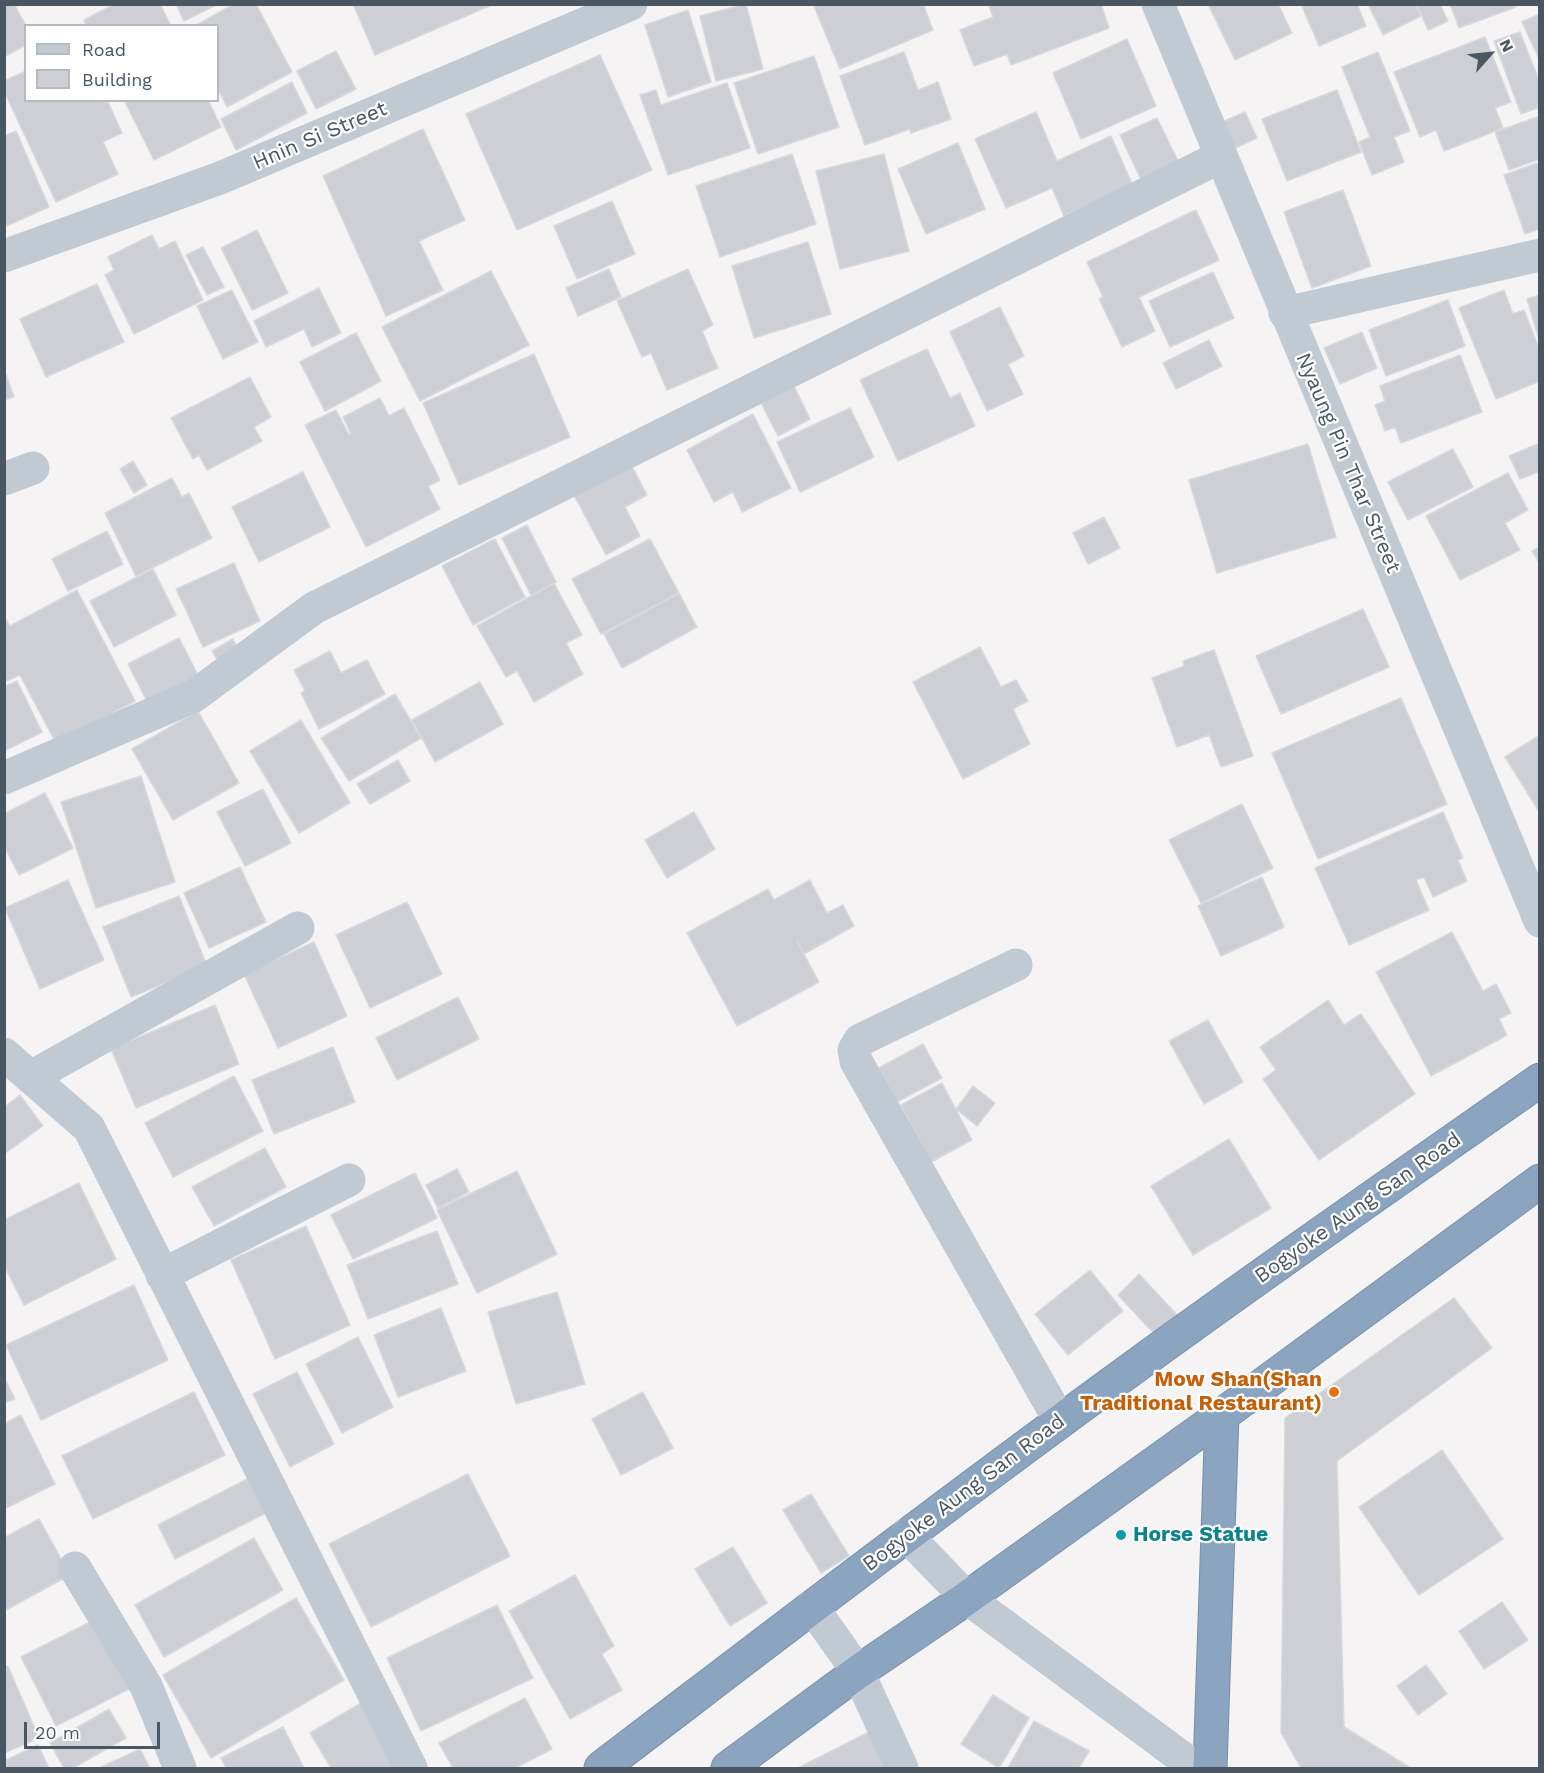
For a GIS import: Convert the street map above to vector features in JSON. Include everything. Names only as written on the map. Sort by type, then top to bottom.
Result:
[{"type":"highway","name":"Bogyoke Aung San Road","points":[[601,1768],[906,1535],[1060,1421],[1299,1248],[1539,1080]]},
{"type":"highway","points":[[728,1768],[858,1672],[968,1598],[1222,1415],[1539,1181]]},
{"type":"highway","points":[[1210,1768],[1222,1415]]},
{"type":"street","name":"Hnin Si Street","points":[[4,256],[220,178],[631,4]]},
{"type":"street","name":"Nyaung Pin Thar Street","points":[[1158,4],[1539,921]]},
{"type":"street","points":[[4,778],[194,696],[314,608],[1220,157]]},
{"type":"street","points":[[1285,313],[1539,255]]},
{"type":"street","points":[[32,1077],[298,928]]},
{"type":"street","points":[[1016,965],[860,1040],[855,1050],[856,1061],[1060,1421]]},
{"type":"street","points":[[4,1054],[89,1128],[411,1768]]},
{"type":"street","points":[[162,1275],[349,1180]]},
{"type":"street","points":[[906,1535],[968,1598],[1196,1768]]},
{"type":"street","points":[[75,1568],[146,1686],[180,1768]]},
{"type":"street","points":[[812,1607],[858,1672],[902,1768]]},
{"type":"building","points":[[4,4],[14,4],[25,24],[24,46],[4,57]]},
{"type":"building","points":[[115,4],[160,4],[170,24],[85,24],[84,20]]},
{"type":"building","points":[[176,4],[218,4],[184,21]]},
{"type":"building","points":[[234,4],[256,4],[292,72],[227,107],[219,91],[219,24],[199,24]]},
{"type":"building","points":[[353,4],[494,4],[375,55]]},
{"type":"building","points":[[746,4],[763,69],[716,81],[700,16]]},
{"type":"building","points":[[813,4],[923,4],[933,30],[840,69]]},
{"type":"building","points":[[988,4],[1101,4],[1109,28],[1011,65],[1007,54],[974,66],[960,30],[993,17]]},
{"type":"building","points":[[1208,4],[1278,4],[1292,33],[1235,60]]},
{"type":"building","points":[[1301,4],[1357,4],[1366,26],[1319,46]]},
{"type":"building","points":[[1368,4],[1415,4],[1421,16],[1383,35]]},
{"type":"building","points":[[1417,4],[1440,4],[1448,21],[1428,30]]},
{"type":"building","points":[[1450,4],[1515,4],[1516,7],[1459,28]]},
{"type":"building","points":[[688,10],[711,82],[668,97],[645,25]]},
{"type":"building","points":[[1540,14],[1540,61],[1522,22]]},
{"type":"building","points":[[1520,32],[1540,83],[1540,107],[1521,114],[1494,41]]},
{"type":"building","points":[[1485,37],[1511,102],[1495,108],[1503,128],[1444,151],[1436,130],[1420,137],[1394,72]]},
{"type":"building","points":[[1127,39],[1156,106],[1081,139],[1053,73]]},
{"type":"building","points":[[336,51],[356,89],[316,109],[297,71]]},
{"type":"building","points":[[904,52],[918,90],[938,82],[951,119],[911,133],[910,129],[865,145],[840,76]]},
{"type":"building","points":[[1378,52],[1410,131],[1394,137],[1404,162],[1372,175],[1359,142],[1370,137],[1342,67]]},
{"type":"building","points":[[600,55],[652,170],[517,230],[466,114]]},
{"type":"building","points":[[814,56],[839,127],[758,154],[734,83]]},
{"type":"building","points":[[24,72],[24,102],[108,102],[122,133],[103,142],[118,174],[56,202],[4,91],[4,81]]},
{"type":"building","points":[[292,82],[307,113],[236,150],[221,119]]},
{"type":"building","points":[[727,83],[750,148],[668,175],[640,95],[656,90],[661,105]]},
{"type":"building","points":[[1337,90],[1361,152],[1287,181],[1262,119]]},
{"type":"building","points":[[125,102],[209,102],[221,127],[154,160]]},
{"type":"building","points":[[1036,112],[1057,161],[1111,136],[1133,186],[1064,216],[1052,188],[1006,208],[975,139]]},
{"type":"building","points":[[1245,112],[1257,138],[1227,152],[1215,125]]},
{"type":"building","points":[[1540,116],[1540,159],[1509,170],[1495,132]]},
{"type":"building","points":[[1157,118],[1182,169],[1144,186],[1120,135]]},
{"type":"building","points":[[423,129],[465,220],[419,241],[443,290],[386,316],[323,176]]},
{"type":"building","points":[[16,131],[49,207],[4,227],[4,136]]},
{"type":"building","points":[[958,143],[985,209],[926,234],[898,169]]},
{"type":"building","points":[[792,154],[816,224],[720,257],[696,186]]},
{"type":"building","points":[[884,154],[909,251],[840,269],[816,171]]},
{"type":"building","points":[[1540,162],[1540,229],[1525,234],[1504,175]]},
{"type":"building","points":[[1343,190],[1371,266],[1312,288],[1284,212]]},
{"type":"building","points":[[612,201],[635,254],[577,279],[554,226]]},
{"type":"building","points":[[1196,210],[1219,260],[1139,297],[1155,331],[1122,347],[1099,299],[1103,297],[1087,262]]},
{"type":"building","points":[[257,230],[288,293],[252,310],[221,248]]},
{"type":"building","points":[[152,235],[159,249],[175,241],[203,300],[134,334],[105,275],[114,270],[108,257]]},
{"type":"building","points":[[808,242],[831,314],[754,338],[732,266]]},
{"type":"building","points":[[203,247],[224,287],[207,295],[186,255]]},
{"type":"building","points":[[609,269],[621,297],[578,316],[566,288]]},
{"type":"building","points":[[688,269],[713,325],[702,331],[718,368],[667,390],[651,353],[642,357],[617,301]]},
{"type":"building","points":[[491,271],[529,345],[420,401],[382,327]]},
{"type":"building","points":[[1213,272],[1234,318],[1170,347],[1149,301]]},
{"type":"building","points":[[97,284],[124,342],[46,377],[20,319]]},
{"type":"building","points":[[319,288],[341,333],[312,347],[304,329],[266,347],[254,321]]},
{"type":"building","points":[[232,290],[258,342],[223,359],[197,306]]},
{"type":"building","points":[[1504,290],[1513,314],[1524,310],[1540,351],[1540,381],[1496,399],[1459,308]]},
{"type":"building","points":[[1540,295],[1540,343],[1527,299]]},
{"type":"building","points":[[1448,300],[1465,346],[1386,376],[1369,330]]},
{"type":"building","points":[[1000,307],[1024,356],[1008,364],[1023,394],[987,411],[950,332]]},
{"type":"building","points":[[1362,332],[1377,368],[1340,384],[1324,348]]},
{"type":"building","points":[[356,333],[381,381],[325,411],[300,362]]},
{"type":"building","points":[[1209,340],[1222,366],[1176,389],[1163,363]]},
{"type":"building","points":[[927,349],[950,398],[960,393],[975,426],[898,461],[860,380]]},
{"type":"building","points":[[534,354],[570,437],[459,485],[423,403]]},
{"type":"building","points":[[1460,355],[1482,412],[1401,443],[1395,427],[1385,431],[1375,405],[1385,401],[1380,386]]},
{"type":"building","points":[[4,369],[14,397],[4,400]]},
{"type":"building","points":[[250,377],[271,417],[254,427],[262,441],[207,470],[199,455],[193,459],[171,418]]},
{"type":"building","points":[[792,382],[810,419],[778,436],[759,399]]},
{"type":"building","points":[[380,398],[389,416],[404,408],[440,480],[428,486],[440,509],[366,547],[305,425],[336,410],[349,435],[351,434],[343,417]]},
{"type":"building","points":[[850,408],[874,457],[800,492],[777,442]]},
{"type":"building","points":[[753,414],[791,488],[742,512],[733,492],[714,502],[687,450]]},
{"type":"building","points":[[1540,443],[1540,476],[1538,472],[1520,479],[1509,456]]},
{"type":"building","points":[[1308,444],[1336,537],[1217,573],[1189,480]]},
{"type":"building","points":[[1453,449],[1473,487],[1408,520],[1388,482]]},
{"type":"building","points":[[133,461],[147,485],[134,493],[120,469]]},
{"type":"building","points":[[631,464],[647,495],[625,507],[640,536],[606,555],[574,495]]},
{"type":"building","points":[[303,472],[330,527],[259,562],[232,507]]},
{"type":"building","points":[[1508,473],[1528,510],[1505,523],[1520,550],[1460,580],[1426,516]]},
{"type":"building","points":[[172,478],[182,497],[189,493],[212,538],[136,576],[105,513]]},
{"type":"building","points":[[1104,517],[1120,548],[1088,564],[1073,533]]},
{"type":"building","points":[[527,525],[556,582],[531,595],[502,538]]},
{"type":"building","points":[[107,531],[123,564],[68,591],[52,559]]},
{"type":"building","points":[[495,539],[525,597],[473,625],[442,566]]},
{"type":"building","points":[[650,539],[679,593],[601,634],[572,579]]},
{"type":"building","points":[[1540,547],[1540,564],[1532,551]]},
{"type":"building","points":[[234,563],[260,621],[203,647],[176,589]]},
{"type":"building","points":[[153,569],[176,615],[114,647],[90,601]]},
{"type":"building","points":[[554,583],[582,635],[566,643],[583,674],[534,702],[517,671],[506,677],[477,626]]},
{"type":"building","points":[[77,590],[135,701],[56,743],[20,675],[4,682],[4,616],[10,626]]},
{"type":"building","points":[[679,593],[697,627],[622,668],[604,634]]},
{"type":"building","points":[[1363,609],[1389,667],[1281,714],[1256,656]]},
{"type":"building","points":[[179,638],[200,679],[149,705],[128,664]]},
{"type":"building","points":[[233,639],[242,657],[222,668],[212,651]]},
{"type":"building","points":[[980,647],[1001,687],[1016,680],[1028,701],[1013,709],[1030,744],[963,779],[913,682]]},
{"type":"building","points":[[1214,650],[1253,756],[1221,767],[1209,735],[1177,747],[1152,678],[1184,666],[1183,661]]},
{"type":"building","points":[[330,651],[341,673],[367,660],[385,694],[319,729],[301,693],[305,691],[294,670]]},
{"type":"building","points":[[17,681],[42,732],[4,751],[4,687]]},
{"type":"building","points":[[480,682],[503,724],[435,762],[412,720]]},
{"type":"building","points":[[395,694],[421,738],[349,781],[321,738]]},
{"type":"building","points":[[1401,698],[1447,804],[1318,859],[1272,753]]},
{"type":"building","points":[[198,711],[239,783],[173,820],[132,749]]},
{"type":"building","points":[[301,720],[350,803],[299,833],[250,751]]},
{"type":"building","points":[[1540,735],[1540,813],[1505,757]]},
{"type":"building","points":[[398,760],[410,781],[370,804],[357,784]]},
{"type":"building","points":[[141,776],[175,882],[96,908],[61,802]]},
{"type":"building","points":[[263,789],[291,843],[245,866],[217,812]]},
{"type":"building","points":[[45,793],[73,848],[19,875],[4,846],[4,814]]},
{"type":"building","points":[[1242,804],[1273,868],[1201,903],[1169,840]]},
{"type":"building","points":[[694,812],[715,849],[667,878],[645,840]]},
{"type":"building","points":[[1443,812],[1463,858],[1458,860],[1467,881],[1433,897],[1424,877],[1416,880],[1429,910],[1349,945],[1315,868]]},
{"type":"building","points":[[240,867],[266,922],[209,948],[184,893]]},
{"type":"building","points":[[1262,877],[1284,927],[1221,956],[1198,906]]},
{"type":"building","points":[[68,880],[104,960],[40,989],[5,908]]},
{"type":"building","points":[[810,880],[827,913],[843,905],[854,926],[804,954],[797,941],[819,982],[737,1026],[687,933],[768,889],[774,900]]},
{"type":"building","points":[[179,896],[207,966],[131,997],[103,927]]},
{"type":"building","points":[[407,902],[442,974],[370,1008],[336,935]]},
{"type":"building","points":[[1452,932],[1483,991],[1496,984],[1511,1013],[1499,1019],[1507,1035],[1431,1076],[1376,972]]},
{"type":"building","points":[[314,942],[347,1016],[278,1048],[244,974]]},
{"type":"building","points":[[458,997],[479,1039],[397,1080],[376,1038]]},
{"type":"building","points":[[1328,1000],[1344,1025],[1361,1014],[1415,1094],[1319,1160],[1263,1079],[1276,1070],[1260,1047]]},
{"type":"building","points":[[215,1005],[239,1064],[136,1108],[111,1049]]},
{"type":"building","points":[[1208,1020],[1243,1082],[1204,1104],[1169,1041]]},
{"type":"building","points":[[923,1044],[942,1078],[897,1102],[879,1068]]},
{"type":"building","points":[[333,1047],[355,1102],[274,1134],[252,1080]]},
{"type":"building","points":[[234,1076],[263,1131],[173,1177],[145,1123]]},
{"type":"building","points":[[942,1083],[972,1140],[931,1162],[901,1105]]},
{"type":"building","points":[[973,1086],[995,1103],[977,1126],[956,1109]]},
{"type":"building","points":[[20,1095],[43,1126],[4,1154],[4,1107]]},
{"type":"building","points":[[1229,1139],[1271,1208],[1193,1255],[1151,1186]]},
{"type":"building","points":[[265,1148],[286,1187],[214,1226],[192,1187]]},
{"type":"building","points":[[457,1169],[469,1192],[438,1208],[426,1185]]},
{"type":"building","points":[[517,1171],[557,1254],[477,1293],[437,1210]]},
{"type":"building","points":[[415,1173],[437,1218],[353,1259],[331,1215]]},
{"type":"building","points":[[79,1183],[116,1259],[24,1305],[4,1265],[4,1220]]},
{"type":"building","points":[[306,1226],[350,1325],[275,1359],[231,1260]]},
{"type":"building","points":[[437,1231],[458,1284],[368,1319],[347,1265]]},
{"type":"building","points":[[1090,1270],[1123,1311],[1068,1355],[1035,1314]]},
{"type":"building","points":[[1139,1274],[1178,1316],[1157,1337],[1118,1295]]},
{"type":"building","points":[[134,1285],[168,1360],[41,1420],[6,1345]]},
{"type":"building","points":[[557,1292],[585,1384],[516,1404],[488,1312]]},
{"type":"building","points":[[1454,1298],[1492,1348],[1337,1461],[1344,1727],[1411,1768],[1301,1768],[1281,1733],[1285,1418]]},
{"type":"building","points":[[441,1308],[466,1371],[398,1397],[374,1335]]},
{"type":"building","points":[[358,1337],[393,1407],[342,1433],[306,1364]]},
{"type":"building","points":[[297,1372],[334,1444],[290,1467],[253,1394]]},
{"type":"building","points":[[4,1377],[15,1399],[4,1403]]},
{"type":"building","points":[[194,1392],[225,1455],[93,1519],[62,1456]]},
{"type":"building","points":[[643,1392],[673,1448],[621,1475],[592,1419]]},
{"type":"building","points":[[21,1415],[55,1484],[4,1509],[4,1424]]},
{"type":"building","points":[[1442,1450],[1503,1539],[1419,1595],[1359,1507]]},
{"type":"building","points":[[468,1474],[510,1556],[371,1627],[329,1544]]},
{"type":"building","points":[[253,1476],[270,1511],[175,1559],[158,1525]]},
{"type":"building","points":[[811,1494],[849,1556],[821,1573],[783,1510]]},
{"type":"building","points":[[39,1519],[70,1575],[4,1611],[4,1538]]},
{"type":"building","points":[[254,1538],[283,1590],[164,1657],[135,1605]]},
{"type":"building","points":[[733,1547],[767,1603],[730,1626],[695,1569]]},
{"type":"building","points":[[575,1575],[614,1646],[602,1654],[622,1690],[570,1719],[509,1611]]},
{"type":"building","points":[[296,1598],[344,1680],[211,1758],[163,1675]]},
{"type":"building","points":[[1502,1602],[1528,1640],[1484,1669],[1459,1631]]},
{"type":"building","points":[[497,1605],[533,1678],[421,1731],[387,1658]]},
{"type":"building","points":[[96,1619],[131,1688],[56,1726],[21,1657]]},
{"type":"building","points":[[1426,1665],[1447,1694],[1418,1715],[1397,1686]]},
{"type":"building","points":[[8,1666],[39,1738],[4,1753],[4,1667]]},
{"type":"building","points":[[993,1695],[1029,1718],[999,1768],[961,1744]]},
{"type":"building","points":[[525,1698],[552,1749],[515,1768],[453,1768],[439,1743]]},
{"type":"building","points":[[361,1703],[400,1768],[331,1768],[310,1733]]},
{"type":"building","points":[[109,1709],[126,1738],[73,1768],[64,1768],[50,1743]]},
{"type":"building","points":[[1034,1721],[1089,1751],[1079,1768],[1008,1768]]},
{"type":"building","points":[[283,1727],[304,1768],[226,1768],[221,1758]]},
{"type":"building","points":[[869,1732],[888,1768],[798,1768]]},
{"type":"building","points":[[38,1745],[49,1768],[4,1768],[4,1761]]},
{"type":"building","points":[[140,1749],[150,1768],[99,1768]]},
{"type":"place","name":"Mow Shan(Shan Traditional Restaurant)","points":[[1334,1392]]},
{"type":"place","name":"Horse Statue","points":[[1121,1535]]}]
